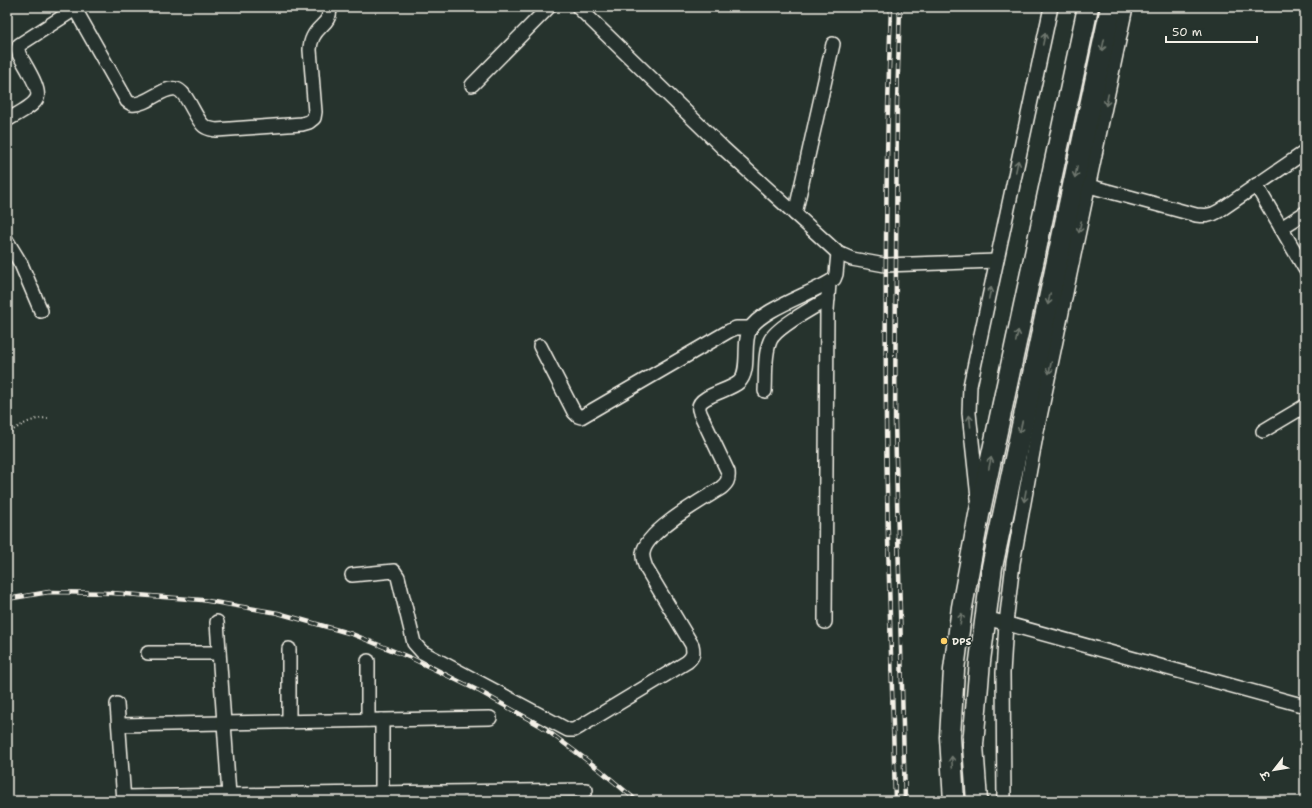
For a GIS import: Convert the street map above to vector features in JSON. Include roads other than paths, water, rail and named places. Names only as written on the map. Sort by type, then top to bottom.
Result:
[{"type":"highway","points":[[954,801],[950,737],[954,670],[962,607],[980,515],[1088,7]]},
{"type":"highway","points":[[977,801],[974,745],[980,661],[992,567],[1111,7]]},
{"type":"street","points":[[7,120],[34,104],[38,94],[36,86],[19,54],[19,45],[76,8],[127,101],[132,104],[139,103],[169,89],[176,89],[181,91],[203,125],[209,129],[216,130],[302,124],[309,122],[314,118],[315,112],[310,50],[311,42],[313,36],[328,20],[330,7]]},
{"type":"street","points":[[472,85],[549,7]]},
{"type":"street","points":[[578,7],[723,148],[838,253],[852,259],[886,265],[996,261]]},
{"type":"street","points":[[980,515],[969,413],[970,386],[1050,7]]},
{"type":"street","points":[[1004,801],[1003,673],[1006,623],[1013,562],[1035,443],[1126,7]]},
{"type":"street","points":[[794,214],[833,44]]},
{"type":"street","points":[[1089,186],[1196,215],[1205,216],[1215,213],[1305,152]]},
{"type":"street","points":[[1256,185],[1305,269]]},
{"type":"street","points":[[1281,228],[1305,212]]},
{"type":"street","points":[[7,241],[21,264],[41,311]]},
{"type":"street","points":[[352,575],[394,571],[397,574],[414,643],[422,652],[568,730],[574,730],[581,726],[687,662],[693,658],[694,652],[692,645],[646,568],[643,560],[643,552],[652,537],[662,527],[726,483],[729,477],[700,413],[698,407],[700,402],[705,398],[741,381],[750,328],[766,314],[829,283],[834,279],[836,274],[838,253]]},
{"type":"street","points":[[826,622],[829,283]]},
{"type":"street","points":[[765,391],[770,339],[780,330],[828,299]]},
{"type":"street","points":[[540,346],[574,412],[581,417],[729,331],[736,328],[750,328]]},
{"type":"street","points":[[1263,431],[1305,406]]},
{"type":"street","points":[[986,618],[1305,706]]},
{"type":"street","points":[[217,622],[229,798]]},
{"type":"street","points":[[289,649],[290,722]]},
{"type":"street","points":[[148,653],[219,653]]},
{"type":"street","points":[[368,661],[368,720]]},
{"type":"street","points":[[117,704],[124,799],[229,798],[382,792],[455,796],[520,796],[586,790]]},
{"type":"street","points":[[119,725],[490,718]]},
{"type":"street","points":[[382,720],[382,792]]},
{"type":"railway","points":[[891,7],[887,161],[886,418],[887,514],[895,801]]},
{"type":"railway","points":[[900,7],[897,102],[895,422],[905,801]]},
{"type":"railway","points":[[7,599],[49,592],[112,593],[202,600],[278,613],[352,634],[411,658],[479,691],[541,726],[600,770],[637,801]]},
{"type":"place","name":"DPS","points":[[944,641]]}]
